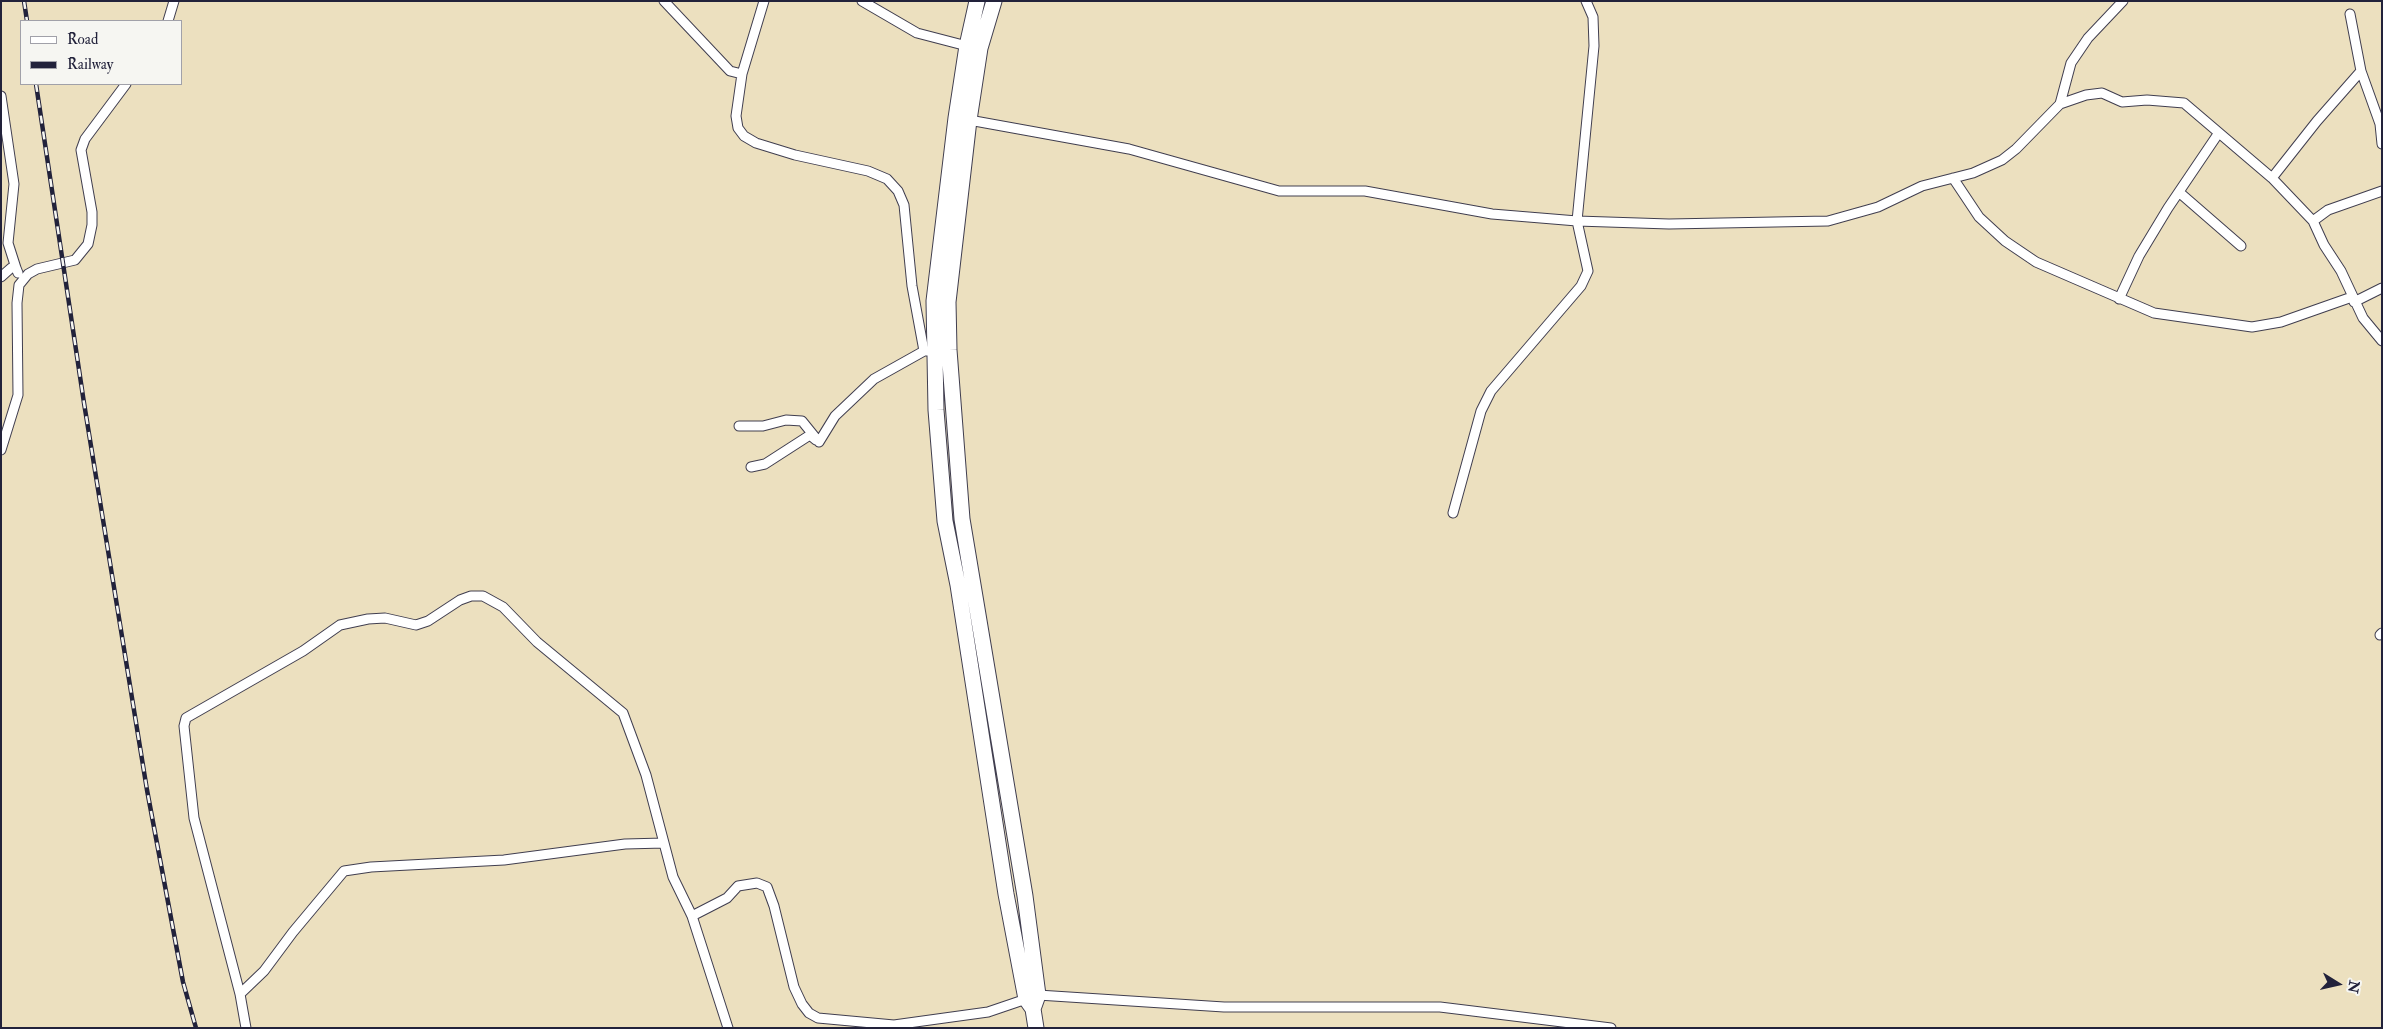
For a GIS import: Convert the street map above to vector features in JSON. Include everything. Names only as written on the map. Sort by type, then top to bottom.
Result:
[{"type":"main road","points":[[977,1],[967,46],[929,351],[945,520],[958,586],[1006,894],[1033,1001]]},
{"type":"main road","points":[[994,1],[980,48],[969,120],[948,302],[952,412],[964,528],[1017,847],[1036,1028]]},
{"type":"street","points":[[168,20],[174,1]]},
{"type":"street","points":[[664,1],[730,71],[742,74]]},
{"type":"street","points":[[764,1],[742,74],[736,116],[738,128],[744,136],[756,143],[795,155],[868,171],[887,178],[898,190],[904,205],[912,286],[929,351],[874,379],[835,416],[819,442]]},
{"type":"street","points":[[862,1],[917,33],[967,46]]},
{"type":"street","points":[[1453,513],[1481,411],[1491,391],[1581,286],[1588,271],[1577,221],[1594,46],[1593,17],[1586,1]]},
{"type":"street","points":[[969,120],[1129,149],[1278,191],[1365,191],[1492,214],[1577,221],[1669,224],[1828,221],[1878,207],[1922,186],[1973,173],[2002,160],[2016,149],[2060,104],[2071,62],[2088,38],[2123,1]]},
{"type":"street","points":[[2350,14],[2361,71],[2380,124],[2382,144]]},
{"type":"street","points":[[2272,178],[2317,121],[2361,71]]},
{"type":"street","points":[[1,450],[18,395],[19,346],[17,303],[19,285],[22,279],[36,269],[75,260],[88,244],[92,225],[92,212],[81,150],[85,139],[125,85]]},
{"type":"street","points":[[2060,104],[2102,93],[2122,102],[2146,100],[2184,103],[2218,134],[2272,178],[2313,221],[2324,245],[2341,271],[2362,318],[2382,341]]},
{"type":"street","points":[[1,96],[14,184],[8,243],[16,268],[22,279]]},
{"type":"street","points":[[2119,300],[2140,256],[2168,208],[2180,193],[2218,134]]},
{"type":"street","points":[[1953,178],[1979,217],[2005,242],[2036,262],[2119,300],[2154,313],[2252,327],[2281,322],[2382,288]]},
{"type":"street","points":[[2313,221],[2328,210],[2382,191]]},
{"type":"street","points":[[2180,193],[2241,246]]},
{"type":"street","points":[[1,277],[9,269],[16,268]]},
{"type":"street","points":[[739,426],[763,426],[786,420],[802,421],[819,442]]},
{"type":"street","points":[[751,467],[765,464],[810,435],[819,442]]},
{"type":"street","points":[[246,1028],[240,994],[194,818],[184,723],[194,712],[303,650],[340,625],[368,619],[385,618],[416,625],[428,621],[460,600],[471,596],[483,596],[503,607],[536,642],[623,713],[646,775],[673,876],[692,916],[728,1028]]},
{"type":"street","points":[[240,994],[264,971],[293,932],[344,871],[371,867],[504,860],[625,844],[664,843]]},
{"type":"street","points":[[692,916],[727,898],[738,886],[757,883],[767,887],[774,906],[794,987],[802,1004],[809,1013],[818,1018],[894,1025],[988,1012],[1033,1001],[1224,1007],[1440,1007],[1611,1028]]},
{"type":"railway","points":[[24,1],[27,20]]},
{"type":"railway","points":[[36,85],[84,403],[147,790],[183,982],[196,1028]]}]
